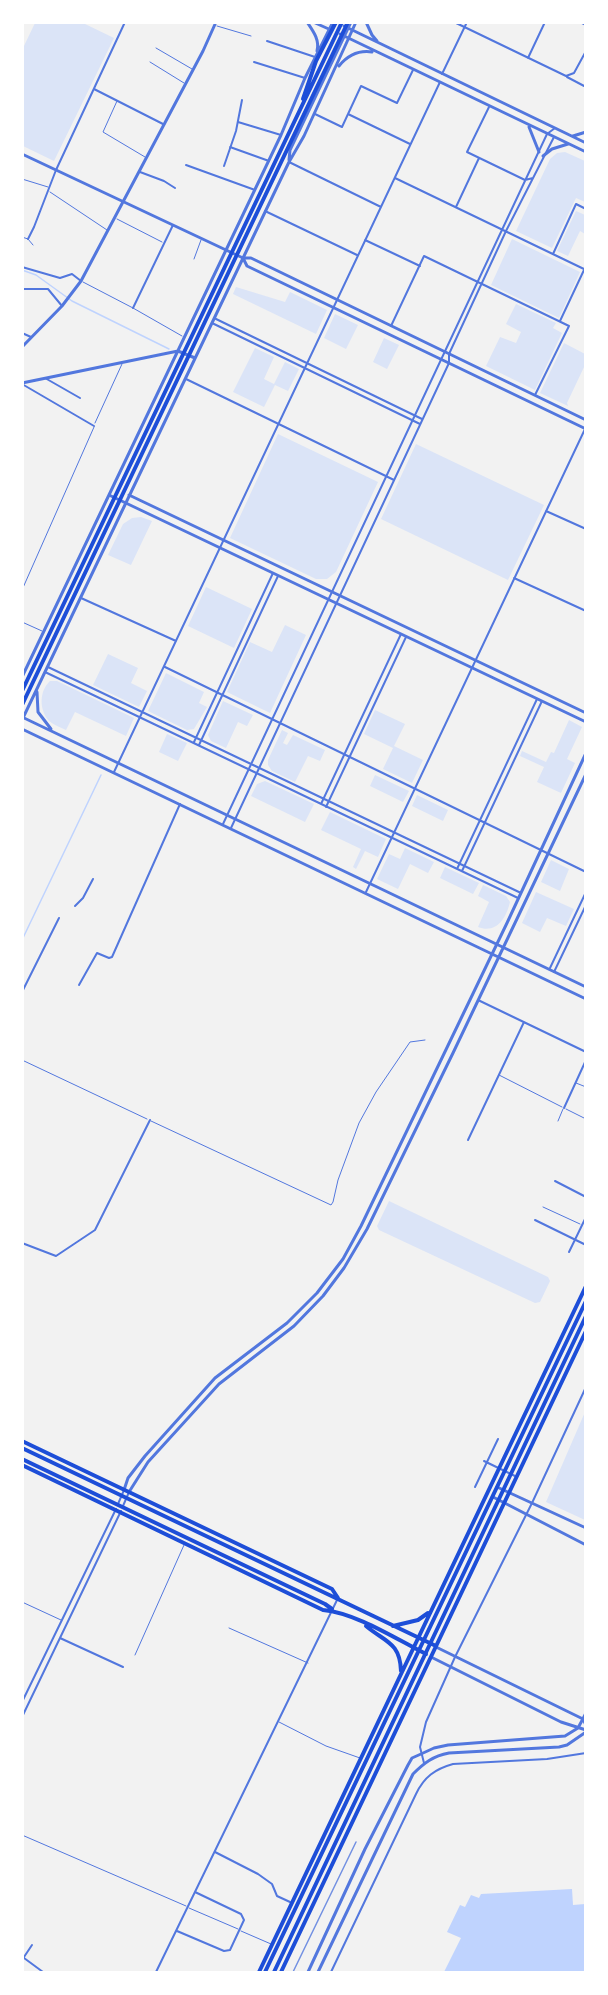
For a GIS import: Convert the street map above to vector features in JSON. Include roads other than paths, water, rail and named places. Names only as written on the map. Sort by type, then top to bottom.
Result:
[{"type":"main road","points":[[294,122],[316,61],[335,22]]},
{"type":"main road","points":[[22,691],[342,22]]},
{"type":"main road","points":[[22,705],[350,22]]},
{"type":"main road","points":[[265,1972],[291,1903],[585,1286]]},
{"type":"main road","points":[[259,1972],[275,1945],[366,1761],[585,1302]]},
{"type":"main road","points":[[274,1972],[585,1316]]},
{"type":"main road","points":[[281,1972],[585,1331]]},
{"type":"main road","points":[[22,1441],[332,1589],[338,1598]]},
{"type":"main road","points":[[22,1448],[436,1646]]},
{"type":"main road","points":[[22,1459],[325,1604],[333,1611]]},
{"type":"main road","points":[[22,1465],[323,1610],[333,1611],[360,1622],[431,1657]]},
{"type":"main road","points":[[393,1626],[418,1620],[430,1610]]},
{"type":"main road","points":[[360,1622],[394,1647],[400,1657],[401,1675]]},
{"type":"street","points":[[28,238],[56,170],[125,22]]},
{"type":"street","points":[[307,22],[316,36],[318,45],[315,57]]},
{"type":"street","points":[[313,22],[585,153]]},
{"type":"street","points":[[22,677],[269,161],[315,57],[335,22],[585,142]]},
{"type":"street","points":[[350,22],[350,29]]},
{"type":"street","points":[[289,161],[290,150],[350,29],[356,22]]},
{"type":"street","points":[[366,22],[372,35],[381,44]]},
{"type":"street","points":[[454,22],[585,87]]},
{"type":"street","points":[[442,74],[467,22]]},
{"type":"street","points":[[528,58],[545,22]]},
{"type":"street","points":[[580,22],[585,25]]},
{"type":"street","points":[[22,347],[62,306],[81,281],[194,70],[216,24]]},
{"type":"street","points":[[346,37],[336,70],[289,161],[23,718],[585,987]]},
{"type":"street","points":[[267,41],[315,57]]},
{"type":"street","points":[[336,70],[352,54],[360,51],[378,52]]},
{"type":"street","points":[[564,75],[570,76],[574,73],[585,51]]},
{"type":"street","points":[[254,62],[305,78]]},
{"type":"street","points":[[315,114],[342,127],[361,86],[397,103],[413,70]]},
{"type":"street","points":[[114,772],[440,82]]},
{"type":"street","points":[[94,89],[164,125]]},
{"type":"street","points":[[224,166],[242,100]]},
{"type":"street","points":[[489,106],[467,152],[525,180],[533,178]]},
{"type":"street","points":[[348,114],[411,144]]},
{"type":"street","points":[[237,122],[281,135]]},
{"type":"street","points":[[529,125],[539,152]]},
{"type":"street","points":[[224,824],[525,180],[547,134],[555,128]]},
{"type":"street","points":[[231,828],[449,363],[450,354],[506,231],[554,137],[555,128]]},
{"type":"street","points":[[572,136],[585,132]]},
{"type":"street","points":[[543,156],[552,149],[568,144]]},
{"type":"street","points":[[230,147],[269,161]]},
{"type":"street","points":[[22,154],[243,258],[251,258],[585,420]]},
{"type":"street","points":[[456,207],[479,158]]},
{"type":"street","points":[[289,161],[381,207]]},
{"type":"street","points":[[186,165],[255,190]]},
{"type":"street","points":[[140,172],[175,188]]},
{"type":"street","points":[[395,178],[585,269],[560,321]]},
{"type":"street","points":[[553,254],[576,204],[585,209]]},
{"type":"street","points":[[266,211],[358,255]]},
{"type":"street","points":[[133,308],[173,225]]},
{"type":"street","points":[[365,240],[420,266]]},
{"type":"street","points":[[391,326],[424,256],[560,321],[569,326],[535,396]]},
{"type":"street","points":[[243,258],[247,266],[585,429],[366,892]]},
{"type":"street","points":[[22,267],[60,278],[72,274],[81,281]]},
{"type":"street","points":[[22,289],[48,289],[62,306]]},
{"type":"street","points":[[214,318],[422,419]]},
{"type":"street","points":[[212,323],[420,424]]},
{"type":"street","points":[[22,333],[31,337]]},
{"type":"street","points":[[22,383],[178,351],[195,358]]},
{"type":"street","points":[[45,378],[80,398]]},
{"type":"street","points":[[185,379],[394,480]]},
{"type":"street","points":[[22,383],[94,426]]},
{"type":"street","points":[[113,488],[223,540],[406,637],[585,722]]},
{"type":"street","points":[[109,495],[278,576],[338,599],[475,660],[585,713]]},
{"type":"street","points":[[546,511],[585,529]]},
{"type":"street","points":[[194,743],[273,573]]},
{"type":"street","points":[[199,745],[278,576]]},
{"type":"street","points":[[514,578],[585,612]]},
{"type":"street","points":[[81,598],[176,641]]},
{"type":"street","points":[[321,804],[401,634]]},
{"type":"street","points":[[326,807],[406,637]]},
{"type":"street","points":[[48,667],[521,893]]},
{"type":"street","points":[[164,667],[585,872]]},
{"type":"street","points":[[45,672],[518,898]]},
{"type":"street","points":[[38,687],[36,702],[39,714],[54,732]]},
{"type":"street","points":[[457,869],[537,699]]},
{"type":"street","points":[[462,871],[542,701]]},
{"type":"street","points":[[22,729],[585,999]]},
{"type":"street","points":[[22,1702],[115,1510],[128,1478],[144,1456],[215,1378],[287,1323],[308,1303],[343,1259],[521,893],[585,753]]},
{"type":"street","points":[[22,1717],[129,1492],[148,1462],[219,1384],[268,1347],[307,1313],[344,1268],[367,1229],[504,948],[585,774]]},
{"type":"street","points":[[79,985],[97,953],[112,957],[180,804]]},
{"type":"street","points":[[75,906],[83,898],[93,879]]},
{"type":"street","points":[[549,970],[585,892]]},
{"type":"street","points":[[554,972],[585,905]]},
{"type":"street","points":[[22,992],[59,918]]},
{"type":"street","points":[[478,1000],[585,1052]]},
{"type":"street","points":[[468,1140],[524,1022]]},
{"type":"street","points":[[564,1108],[585,1060]]},
{"type":"street","points":[[22,1242],[56,1256],[95,1230],[150,1120]]},
{"type":"street","points":[[555,1181],[585,1197]]},
{"type":"street","points":[[568,1252],[585,1216]]},
{"type":"street","points":[[535,1220],[585,1245]]},
{"type":"street","points":[[361,1226],[367,1229]]},
{"type":"street","points":[[579,1300],[585,1302]]},
{"type":"street","points":[[215,1378],[219,1384]]},
{"type":"street","points":[[424,1762],[421,1754],[421,1739],[426,1722],[450,1667],[532,1503],[585,1387]]},
{"type":"street","points":[[476,1487],[485,1462],[498,1439]]},
{"type":"street","points":[[485,1462],[515,1476]]},
{"type":"street","points":[[490,1484],[585,1528]]},
{"type":"street","points":[[486,1493],[585,1545]]},
{"type":"street","points":[[79,1584],[85,1587]]},
{"type":"street","points":[[156,1972],[338,1598]]},
{"type":"street","points":[[60,1638],[123,1667]]},
{"type":"street","points":[[436,1646],[583,1719],[585,1725]]},
{"type":"street","points":[[318,1972],[409,1781],[424,1762],[437,1755],[449,1753],[559,1747],[567,1745],[585,1731],[431,1657]]},
{"type":"street","points":[[308,1972],[412,1758],[434,1748],[448,1745],[565,1736],[578,1728],[585,1713]]},
{"type":"street","points":[[331,1972],[422,1782],[430,1774],[453,1764],[547,1759],[585,1753]]},
{"type":"street","points":[[215,1852],[258,1874],[272,1884],[278,1896],[291,1903]]},
{"type":"street","points":[[177,1931],[224,1951],[230,1950],[240,1930],[244,1920],[242,1914],[195,1892]]},
{"type":"street","points":[[32,1945],[23,1959],[43,1972]]},
{"type":"lane","points":[[216,24],[251,36]]},
{"type":"lane","points":[[156,48],[194,70]]},
{"type":"lane","points":[[150,62],[186,84]]},
{"type":"lane","points":[[117,101],[103,132],[147,158]]},
{"type":"lane","points":[[22,179],[49,189],[109,231]]},
{"type":"lane","points":[[115,218],[164,243]]},
{"type":"lane","points":[[22,237],[28,238],[33,244]]},
{"type":"lane","points":[[194,259],[202,238]]},
{"type":"lane","points":[[81,281],[184,338]]},
{"type":"lane","points":[[22,590],[123,362]]},
{"type":"lane","points":[[22,622],[61,640]]},
{"type":"lane","points":[[22,1060],[331,1205],[359,1122],[376,1092],[410,1042],[425,1040]]},
{"type":"lane","points":[[498,1074],[585,1119]]},
{"type":"lane","points":[[575,1082],[585,1087]]},
{"type":"lane","points":[[558,1121],[564,1108]]},
{"type":"lane","points":[[543,1207],[581,1225]]},
{"type":"lane","points":[[135,1655],[189,1538]]},
{"type":"lane","points":[[22,1602],[62,1620]]},
{"type":"lane","points":[[229,1628],[308,1663]]},
{"type":"lane","points":[[277,1721],[326,1746],[380,1766]]},
{"type":"lane","points":[[22,1835],[275,1945]]},
{"type":"lane","points":[[285,1950],[291,1952]]},
{"type":"water","points":[[572,1889],[573,1905],[585,1904],[585,1972],[444,1972],[461,1938],[447,1932],[460,1905],[465,1907],[471,1895],[479,1898],[481,1894]]},
{"type":"waterway","points":[[22,270],[36,275],[72,301],[169,349]]},
{"type":"waterway","points":[[22,940],[101,775]]},
{"type":"railway","points":[[293,1972],[356,1842]]}]
